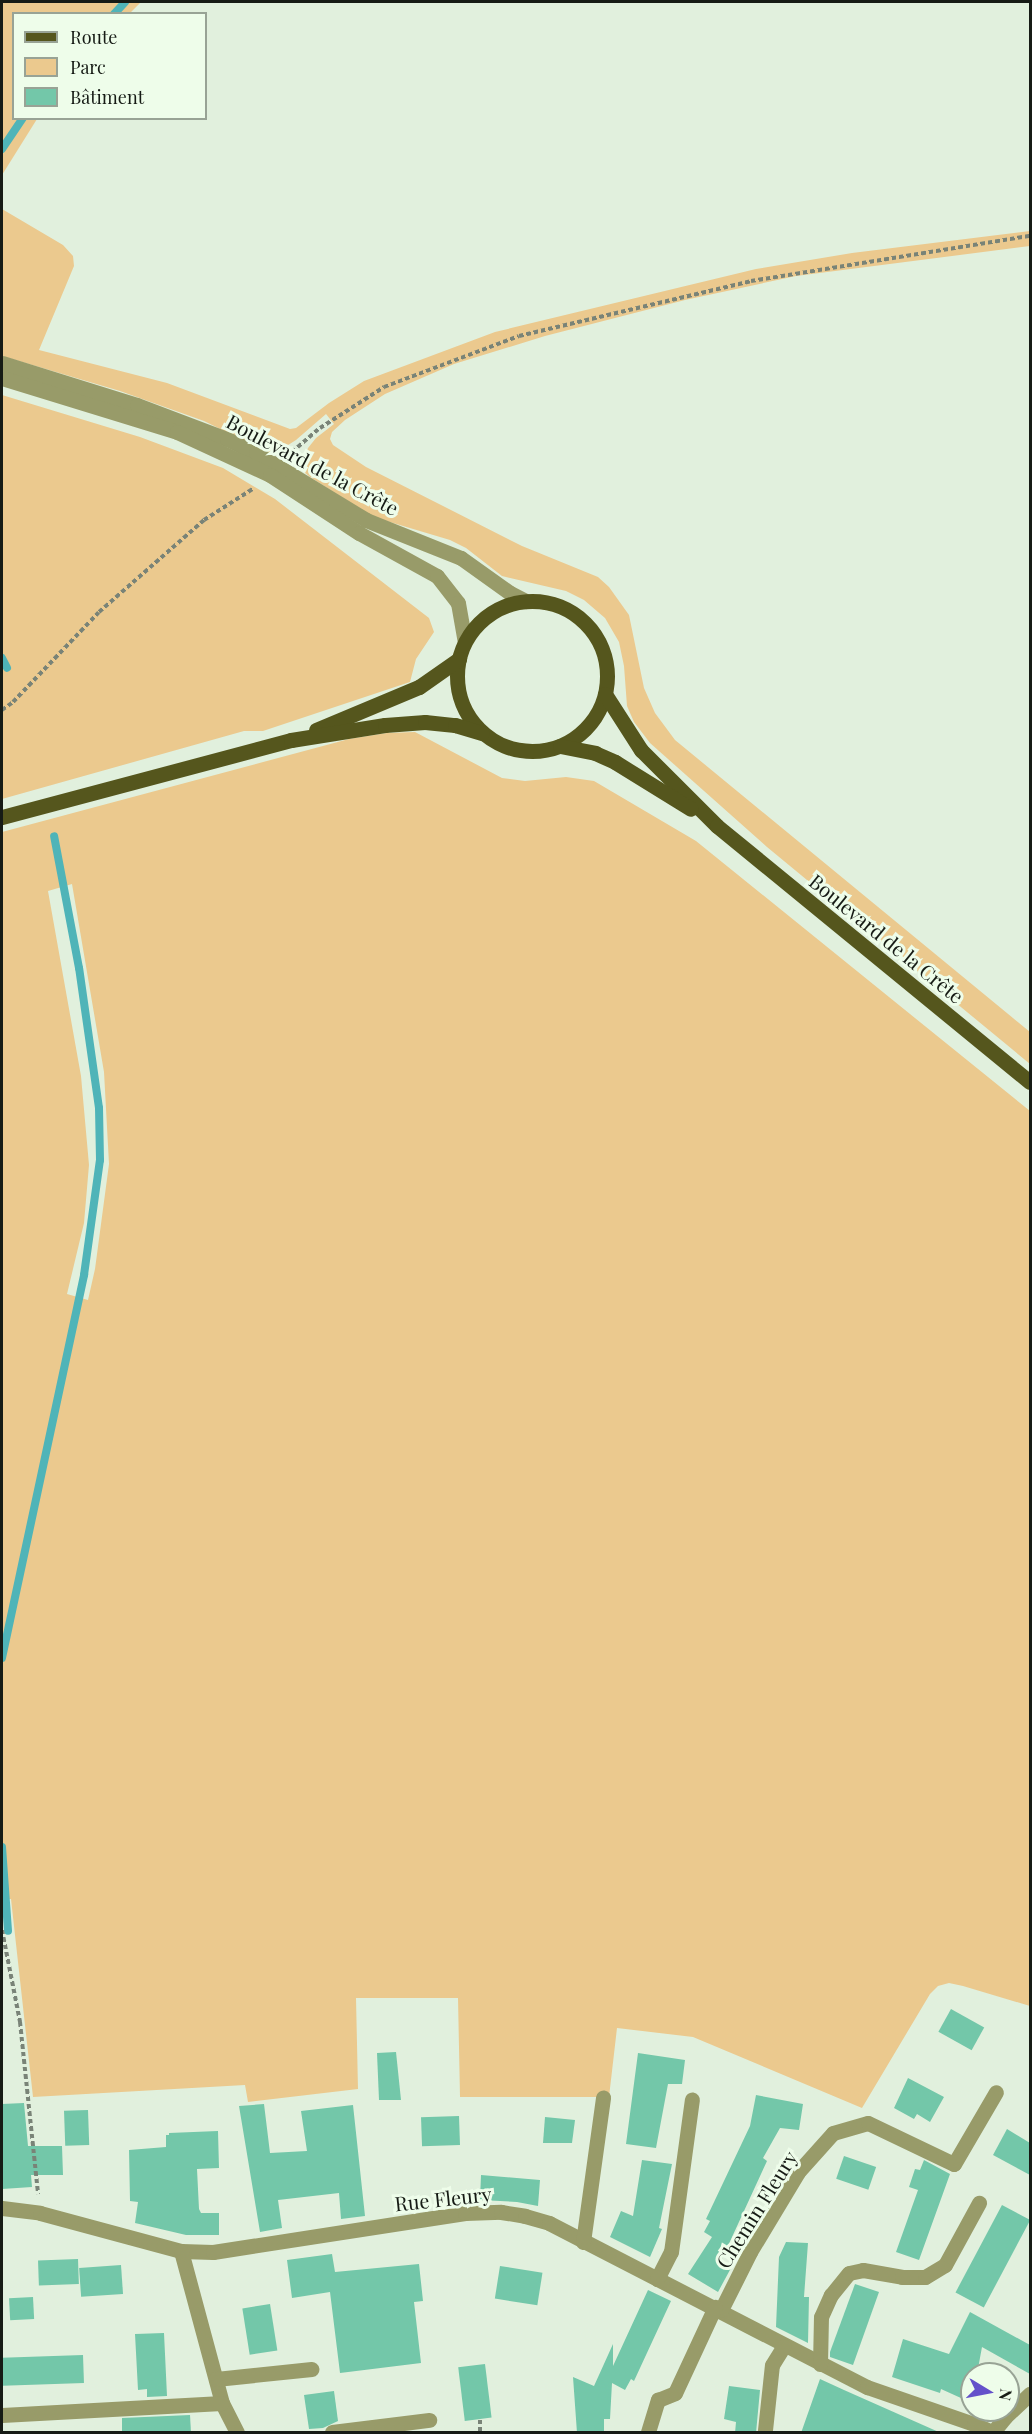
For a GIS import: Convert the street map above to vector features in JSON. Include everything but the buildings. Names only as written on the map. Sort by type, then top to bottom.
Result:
[{"type":"main road","points":[[2,817],[291,740],[385,725],[425,722],[455,725],[482,733],[511,749],[544,751],[560,746],[573,740],[593,720],[605,694],[604,656],[599,644],[584,623],[574,615],[551,604],[526,601],[497,610],[484,618],[465,641],[459,659],[458,691],[463,707],[482,733]]},
{"type":"main road","points":[[291,740],[419,687],[459,659]]},
{"type":"main road","name":"Boulevard de la Crête","points":[[605,694],[641,750],[717,826],[1030,1082]]},
{"type":"main road","name":"Boulevard de la Crête","points":[[560,746],[589,751],[615,762],[717,826]]},
{"type":"street","name":"Boulevard de la Crête","points":[[2,363],[187,422],[227,439],[359,533],[437,576],[458,603],[465,641]]},
{"type":"street","name":"Boulevard de la Crête","points":[[2,378],[177,432],[274,471],[366,520],[461,558],[497,585],[526,601]]},
{"type":"street","name":"Chemin Fleury","points":[[718,2309],[798,2172],[833,2133],[868,2122],[954,2164],[996,2092]]},
{"type":"street","points":[[583,2242],[603,2097]]},
{"type":"street","points":[[657,2278],[671,2252],[692,2099]]},
{"type":"street","points":[[820,2364],[821,2317],[831,2295],[849,2273],[863,2270],[902,2277],[925,2277],[945,2265],[979,2203]]},
{"type":"street","name":"Rue Fleury","points":[[2,2208],[40,2213],[181,2251],[213,2252],[483,2212],[501,2212],[541,2221],[718,2309],[784,2346],[867,2387],[974,2424],[993,2433]]},
{"type":"street","points":[[181,2251],[222,2403],[237,2433]]},
{"type":"street","points":[[648,2433],[658,2400],[675,2393],[718,2309]]},
{"type":"street","points":[[765,2430],[772,2365],[784,2346]]},
{"type":"street","points":[[216,2379],[311,2369]]},
{"type":"street","points":[[993,2433],[1005,2417],[1030,2394]]},
{"type":"street","points":[[2,2415],[222,2403]]},
{"type":"street","points":[[332,2433],[429,2420]]},
{"type":"path","points":[[2,710],[13,702],[99,612],[204,520],[274,471],[295,448],[320,428],[384,387],[519,336],[751,281],[1030,236]]},
{"type":"path","points":[[2,1930],[20,2022],[40,2213]]},
{"type":"path","points":[[480,2420],[480,2433]]},
{"type":"green space","points":[[2,2],[141,2],[131,12],[12,12],[12,120],[36,120],[2,175]]},
{"type":"green space","points":[[2,209],[63,245],[73,256],[74,266],[39,350],[167,383],[290,429],[296,428],[329,403],[364,381],[495,332],[756,269],[852,253],[1030,231],[1030,246],[796,276],[685,300],[545,336],[454,364],[385,394],[345,420],[332,432],[330,439],[333,445],[366,467],[522,546],[598,577],[609,587],[629,615],[644,688],[655,713],[675,740],[1030,1032],[1030,1064],[767,847],[650,743],[634,722],[627,706],[624,666],[619,642],[605,618],[584,600],[566,591],[502,576],[466,548],[450,540],[373,517],[304,472],[303,460],[308,448],[316,438],[334,424],[326,414],[296,440],[277,452],[269,453],[204,421],[120,391],[2,356]]},
{"type":"green space","points":[[2,395],[140,437],[223,468],[275,499],[429,618],[434,632],[416,659],[410,682],[263,731],[244,731],[2,799]]},
{"type":"green space","points":[[415,732],[502,778],[525,781],[566,777],[594,781],[696,841],[1030,1111],[1030,2006],[963,1986],[949,1983],[938,1986],[930,1994],[862,2108],[693,2037],[617,2028],[609,2097],[460,2097],[458,1998],[356,1998],[358,2089],[248,2102],[245,2085],[33,2097],[11,1899],[2,1899],[2,832],[349,739],[387,733]],"holes":[[[72,884],[104,1072],[109,1164],[95,1269],[88,1300],[67,1294],[84,1223],[89,1165],[81,1076],[48,891]]]},
{"type":"waterway","points":[[116,12],[125,2]]},
{"type":"waterway","points":[[2,149],[22,120]]},
{"type":"waterway","points":[[2,658],[7,668]]},
{"type":"waterway","points":[[2,1658],[84,1275],[100,1160],[99,1108],[79,968],[54,836]]},
{"type":"waterway","points":[[2,1847],[8,1931]]}]
